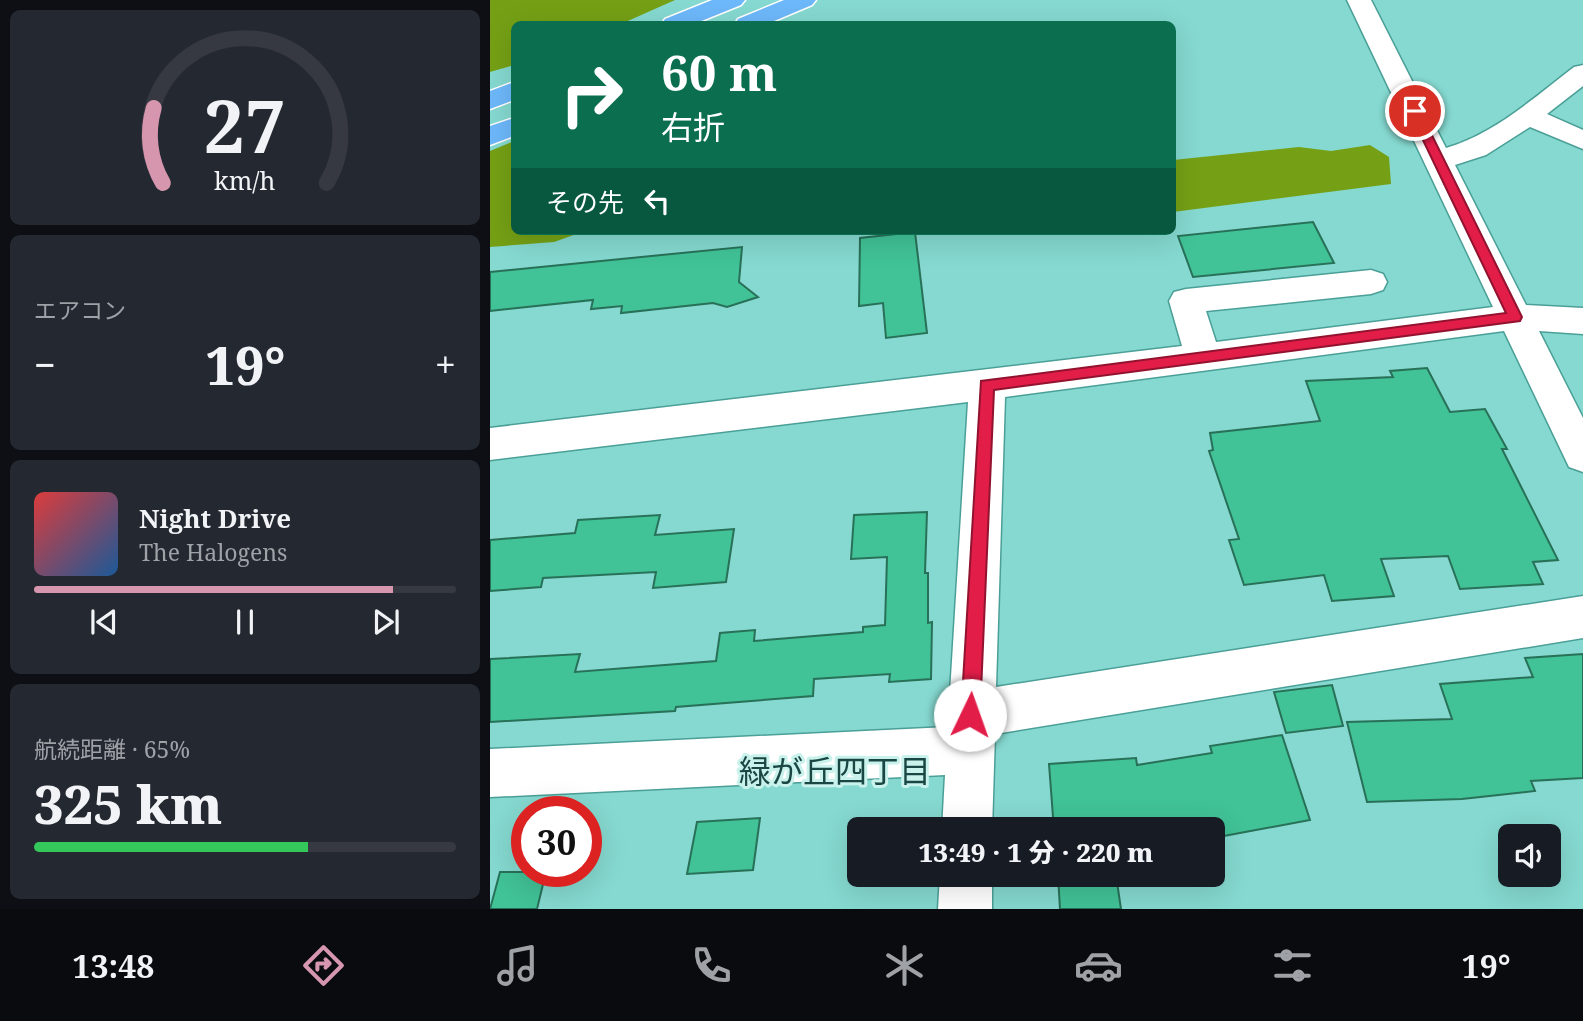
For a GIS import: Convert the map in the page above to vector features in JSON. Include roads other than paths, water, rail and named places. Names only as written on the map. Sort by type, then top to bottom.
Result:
[{"type":"highway","points":[[681,21],[733,0]]},
{"type":"highway","points":[[754,21],[804,0]]},
{"type":"highway","points":[[490,101],[511,91]]},
{"type":"highway","points":[[490,136],[511,127]]},
{"type":"street","points":[[1359,0],[1583,456]]},
{"type":"street","points":[[1439,160],[1476,149],[1528,116],[1583,73]]},
{"type":"street","points":[[1528,116],[1583,140]]},
{"type":"street","points":[[1203,358],[1186,302],[1371,282]]},
{"type":"street","points":[[490,444],[986,385],[1515,317],[1583,321]]},
{"type":"street","points":[[967,817],[986,385]]},
{"type":"street","points":[[490,773],[970,732],[1583,617]]},
{"type":"street","points":[[965,887],[965,909]]},
{"type":"district","name":"緑が丘四丁目","points":[[835,770]]}]
